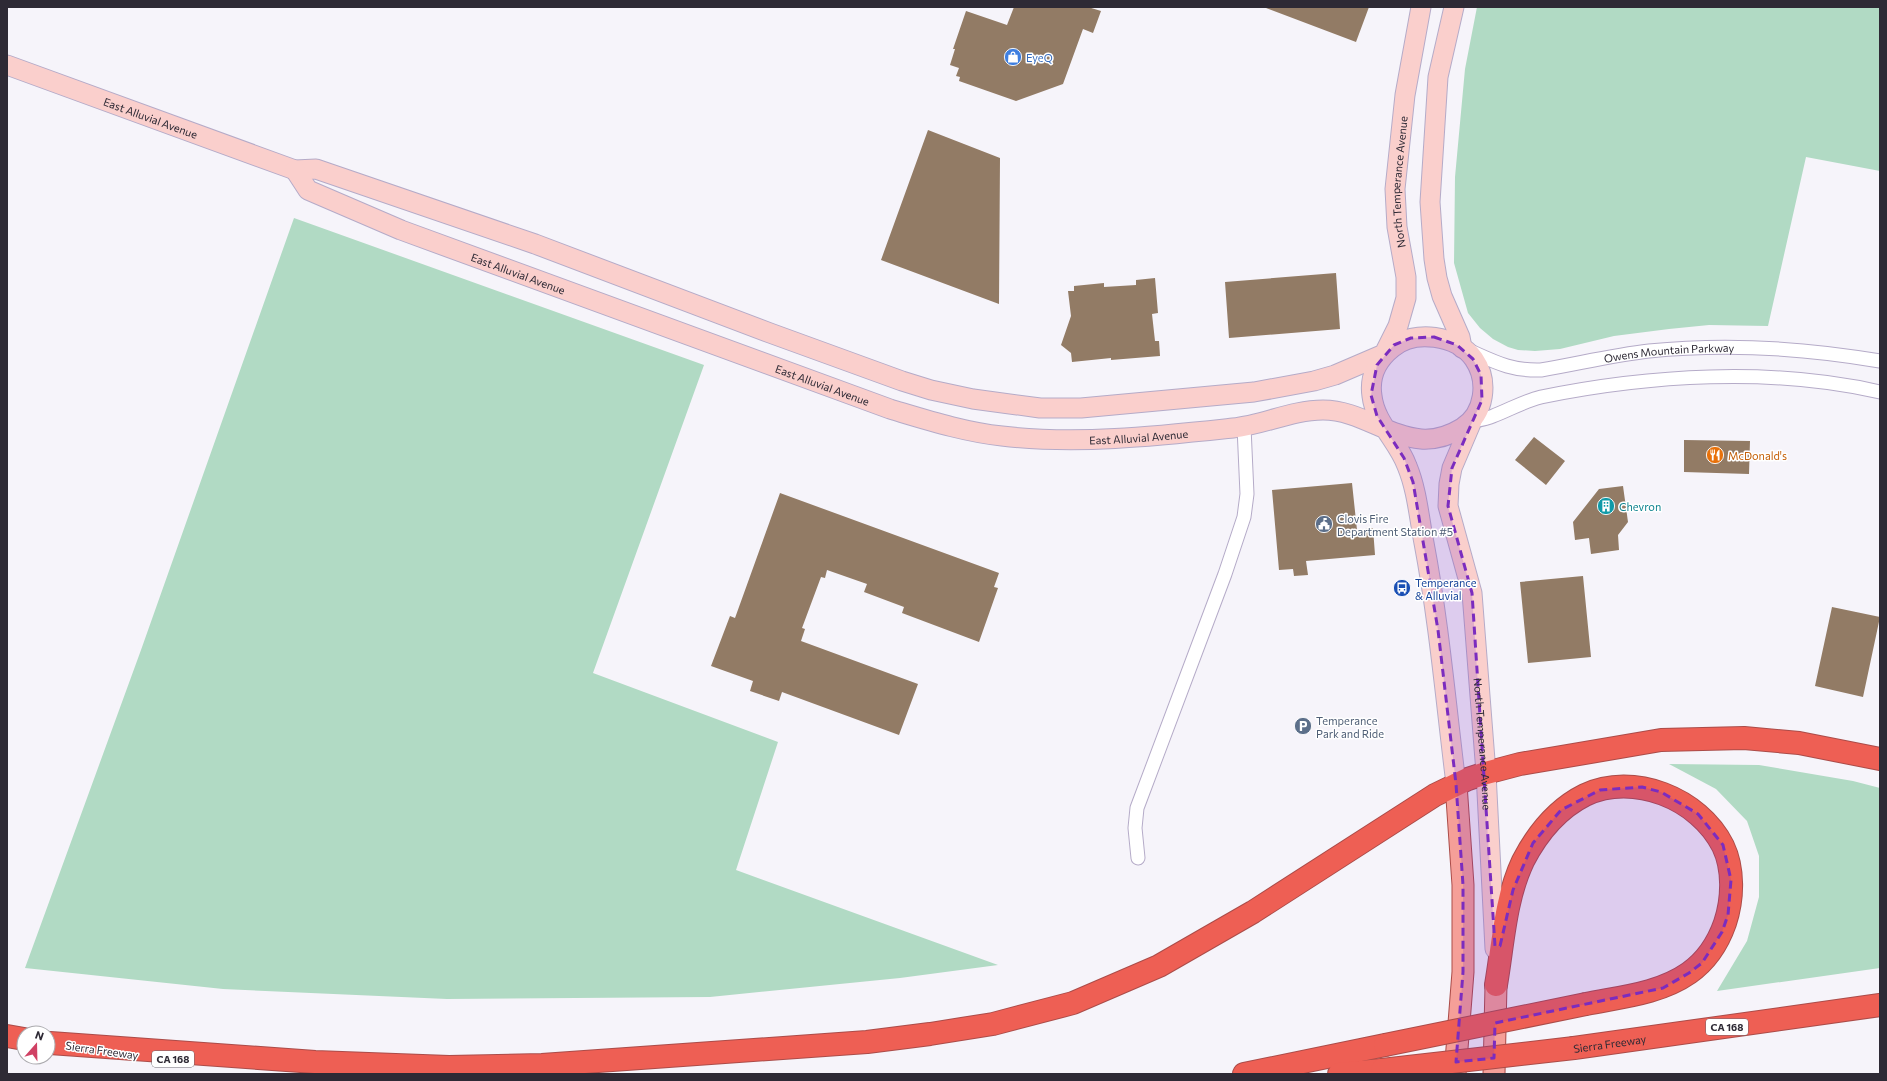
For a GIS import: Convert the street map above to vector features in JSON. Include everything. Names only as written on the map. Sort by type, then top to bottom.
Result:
[{"type":"highway","points":[[56,1043],[382,1065],[449,1067],[534,1065],[867,1042],[930,1034],[994,1024],[1073,1003],[1159,966],[1253,912],[1422,803],[1456,784],[1486,773],[1520,764],[1661,740],[1744,738],[1799,742],[1880,759]]},
{"type":"highway","points":[[1244,1074],[1663,988],[1702,963],[1714,948],[1722,932],[1728,915],[1731,880],[1729,862],[1723,845],[1698,814],[1661,792],[1625,786],[1600,790],[1585,795],[1573,802],[1549,822],[1533,843],[1523,862],[1513,890],[1496,985]]},
{"type":"highway","name":"Sierra Freeway","points":[[1339,1074],[1574,1048],[1880,1005]]},
{"type":"highway","name":"Sierra Freeway","points":[[56,1044],[299,1074]]},
{"type":"main road","points":[[1455,1074],[1459,1041],[1463,972],[1463,885],[1456,784]]},
{"type":"main road","name":"North Temperance Avenue","points":[[1494,1074],[1496,985]]},
{"type":"street","name":"North Temperance Avenue","points":[[1384,354],[1398,326],[1406,298],[1406,278],[1398,227],[1395,189],[1405,95],[1421,7]]},
{"type":"street","points":[[1454,7],[1438,77],[1430,202],[1434,259],[1437,278],[1442,296],[1460,337],[1462,348]]},
{"type":"street","name":"East Alluvial Avenue","points":[[7,65],[295,170],[316,169],[535,244],[895,378],[931,390],[973,399],[1062,409],[1254,392],[1314,381],[1335,375],[1384,354]]},
{"type":"street","name":"East Alluvial Avenue","points":[[295,170],[308,190],[401,230],[890,409],[942,425],[1003,436],[1049,439],[1121,437],[1244,427],[1292,415],[1323,410],[1346,413],[1383,426]]},
{"type":"street","points":[[1456,784],[1438,630],[1413,482],[1404,458],[1377,416],[1373,403],[1371,388],[1373,373],[1384,354],[1401,341],[1422,336],[1441,339],[1462,348],[1473,359],[1481,375],[1483,384],[1482,400],[1472,421]]},
{"type":"street","name":"Owens Mountain Parkway","points":[[1462,348],[1496,363],[1527,370],[1541,370],[1650,351],[1715,347],[1793,349],[1880,361]]},
{"type":"street","points":[[1383,426],[1408,436],[1430,439],[1440,438],[1451,434],[1472,421],[1492,417],[1539,397],[1598,387],[1658,380],[1735,377],[1784,379],[1825,383],[1880,392]]},
{"type":"street","name":"North Temperance Avenue","points":[[1472,421],[1452,468],[1449,484],[1448,506],[1472,593],[1486,773],[1496,985]]},
{"type":"street","points":[[1138,858],[1135,828],[1138,808],[1225,574],[1244,518],[1247,494],[1244,427]]},
{"type":"highlighted area","points":[[1434,337],[1457,345],[1473,359],[1481,375],[1482,400],[1452,468],[1448,506],[1472,593],[1495,946],[1500,946],[1513,890],[1533,843],[1561,810],[1600,790],[1642,787],[1661,792],[1698,814],[1723,845],[1731,880],[1728,915],[1722,932],[1702,963],[1689,973],[1663,988],[1495,1023],[1494,1058],[1456,1062],[1463,972],[1463,885],[1456,784],[1438,630],[1413,482],[1404,458],[1377,416],[1371,395],[1377,365],[1394,345],[1411,338]]},
{"type":"green space","points":[[1477,7],[1880,7],[1880,171],[1806,157],[1768,326],[1709,325],[1669,329],[1614,336],[1560,349],[1535,351],[1518,350],[1508,347],[1493,339],[1480,328],[1468,313],[1454,263],[1455,177],[1465,69]]},
{"type":"green space","points":[[294,218],[704,365],[593,673],[778,742],[736,870],[998,965],[900,978],[710,997],[447,999],[223,989],[25,968],[141,650]]},
{"type":"green space","points":[[1669,764],[1759,765],[1853,781],[1880,788],[1880,968],[1717,991],[1747,941],[1759,897],[1759,856],[1747,821],[1716,789]]},
{"type":"building","name":"EyeQ","points":[[1014,7],[1088,7],[1101,11],[1093,33],[1083,29],[1063,84],[1016,101],[959,81],[960,77],[956,76],[959,68],[950,65],[955,49],[953,49],[966,11],[1007,25]]},
{"type":"building","points":[[1266,7],[1369,7],[1356,42]]},
{"type":"building","points":[[928,130],[1000,158],[999,304],[881,260]]},
{"type":"building","points":[[1336,273],[1340,329],[1229,338],[1225,282]]},
{"type":"building","points":[[1155,278],[1158,313],[1152,314],[1155,341],[1159,341],[1160,356],[1111,360],[1111,358],[1072,362],[1071,353],[1061,345],[1071,316],[1068,291],[1074,291],[1074,286],[1104,283],[1104,287],[1136,285],[1136,280]]},
{"type":"building","points":[[1534,437],[1565,461],[1546,485],[1515,460]]},
{"type":"building","points":[[1684,440],[1750,441],[1749,474],[1684,472]]},
{"type":"building","points":[[1352,483],[1357,530],[1373,528],[1375,555],[1306,561],[1308,575],[1294,576],[1293,569],[1279,570],[1272,490]]},
{"type":"building","name":"Chevron","points":[[1623,486],[1628,522],[1618,535],[1619,550],[1591,554],[1589,538],[1575,540],[1573,522],[1599,489]]},
{"type":"building","points":[[780,493],[999,573],[994,587],[998,588],[979,642],[902,613],[904,607],[864,592],[867,584],[827,570],[825,578],[821,577],[802,628],[805,629],[801,641],[918,684],[899,735],[782,692],[779,701],[750,691],[753,681],[711,666],[730,616],[735,618]]},
{"type":"building","points":[[1583,576],[1591,657],[1528,663],[1520,582]]},
{"type":"building","points":[[1832,607],[1880,617],[1863,697],[1815,686]]},
{"type":"place","name":"EyeQ","points":[[1013,57]]},
{"type":"place","name":"McDonald's","points":[[1715,455]]},
{"type":"place","name":"Chevron","points":[[1606,506]]},
{"type":"place","name":"Clovis Fire Department Station #5","points":[[1324,524]]},
{"type":"place","name":"Temperance & Alluvial","points":[[1402,588]]},
{"type":"place","name":"Temperance Park and Ride","points":[[1303,726]]}]
